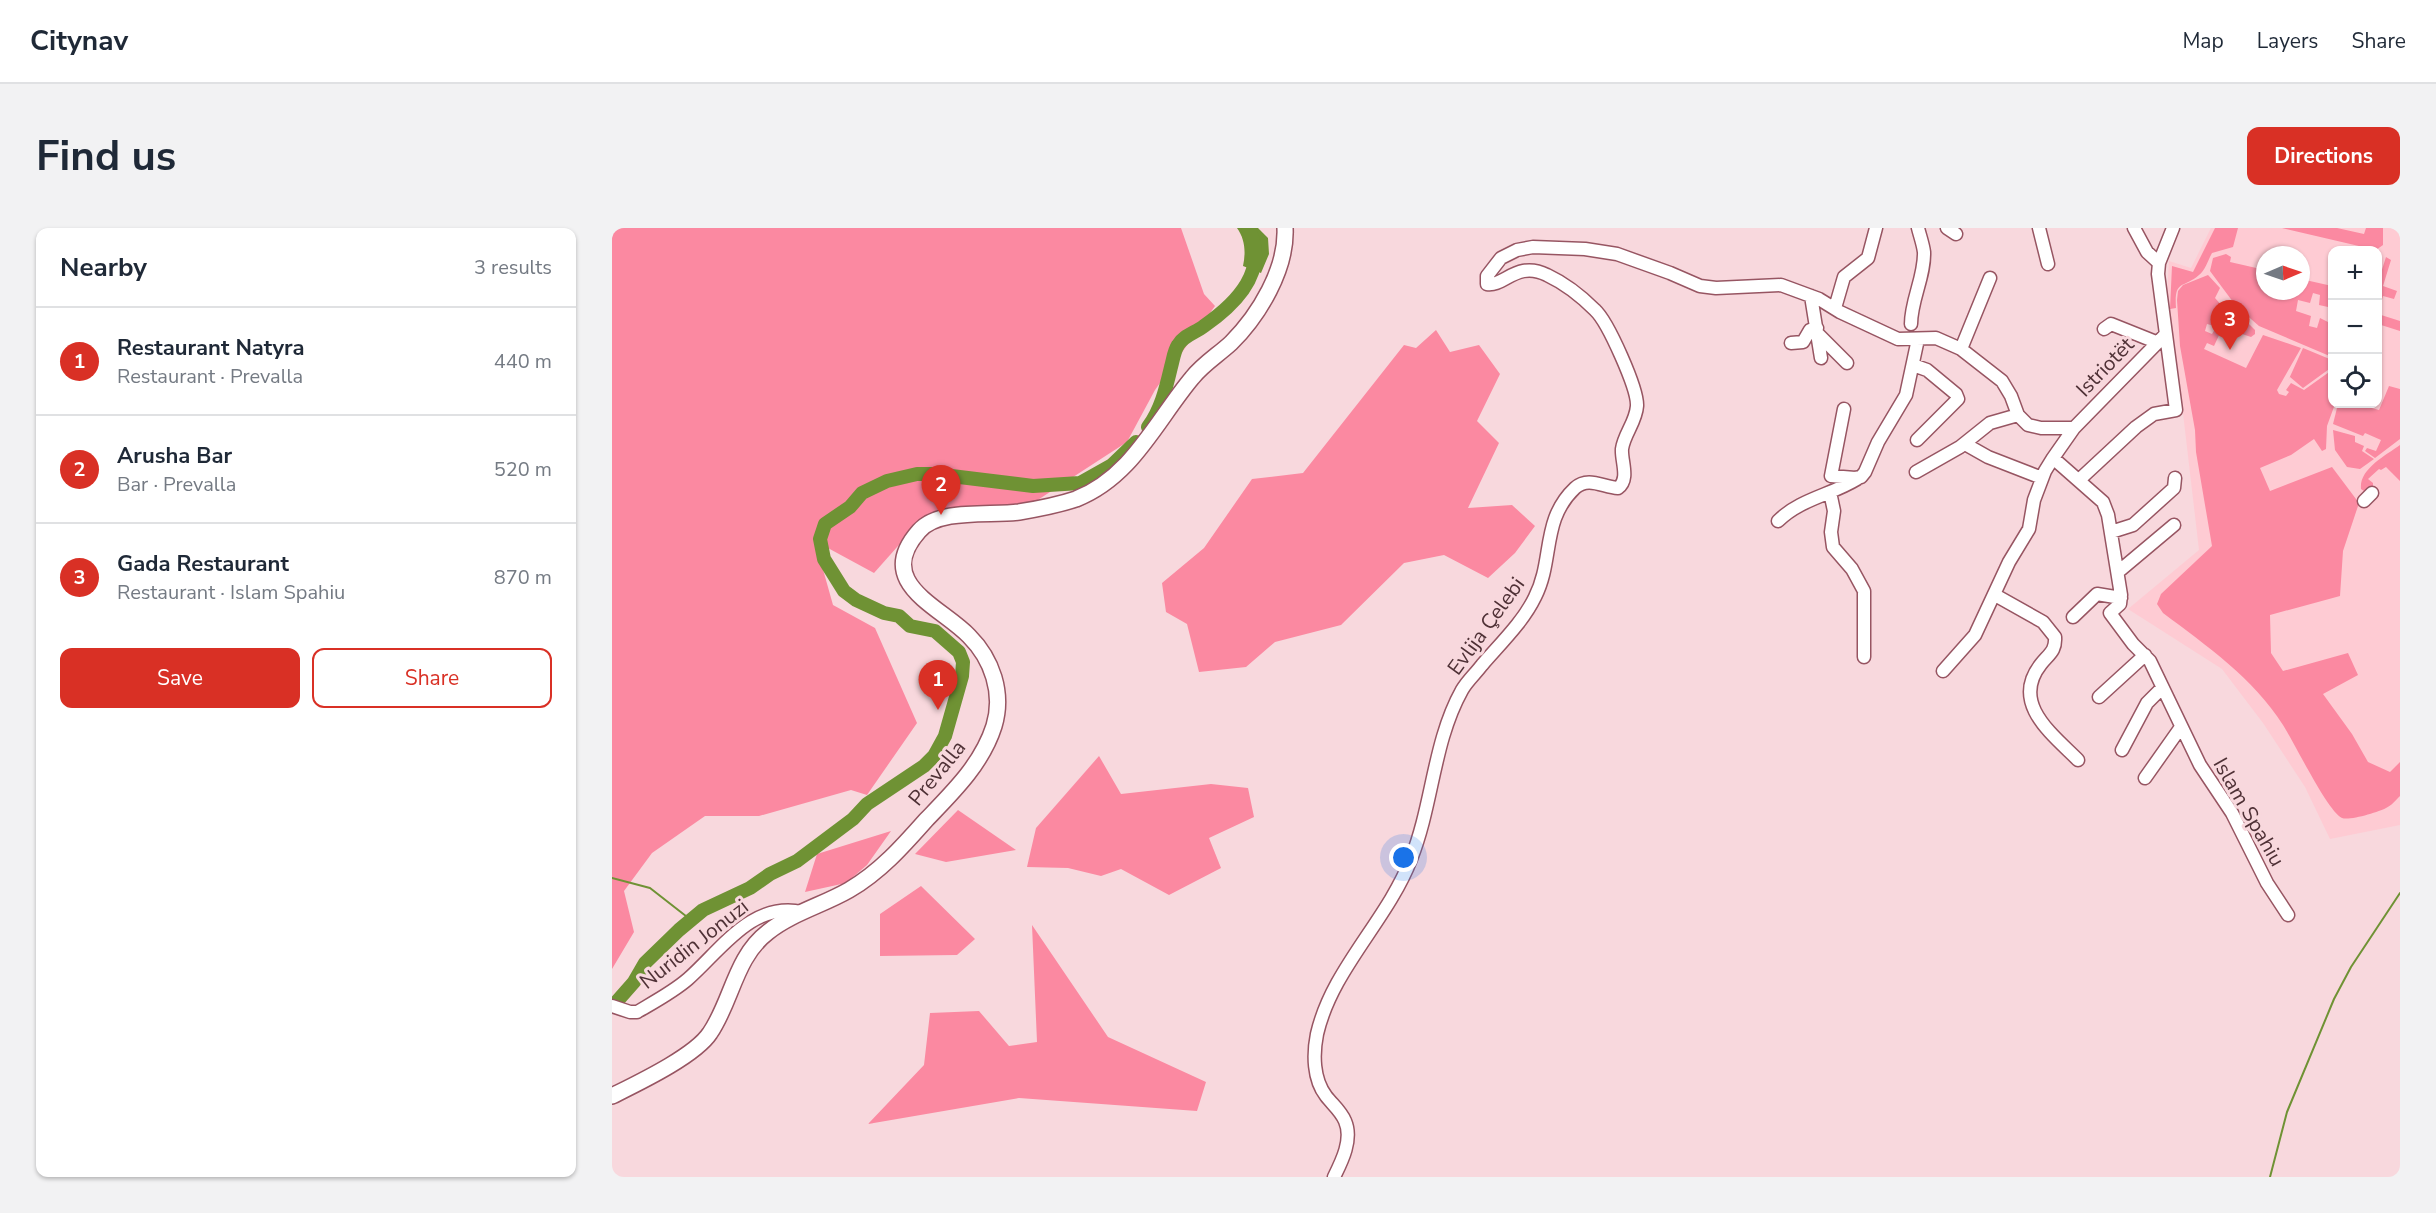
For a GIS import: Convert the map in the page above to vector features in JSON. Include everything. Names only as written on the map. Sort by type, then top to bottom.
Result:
[{"type":"main road","name":"Prevalla","points":[[612,1096],[681,1059],[703,1043],[713,1030],[749,953],[766,933],[802,912],[852,888],[872,874],[898,851],[975,765],[995,723],[998,702],[997,686],[991,667],[969,636],[920,598],[911,587],[904,566],[910,543],[926,524],[938,519],[1017,512],[1079,497],[1095,489],[1124,466],[1153,434],[1194,375],[1235,339],[1254,317],[1281,263],[1285,244],[1285,228]]},
{"type":"street","points":[[1835,308],[1845,277],[1868,258],[1876,228]]},
{"type":"street","points":[[1911,324],[1911,308],[1923,264],[1924,251],[1918,228]]},
{"type":"street","points":[[2039,228],[2048,264]]},
{"type":"street","points":[[2134,228],[2147,252],[2159,263]]},
{"type":"street","points":[[2079,480],[2136,426],[2154,414],[2176,410],[2161,339],[2164,304],[2158,274],[2159,263],[2173,228]]},
{"type":"street","name":"Evlija Çelebi","points":[[1334,1177],[1348,1138],[1345,1119],[1322,1090],[1316,1070],[1317,1038],[1326,1007],[1342,975],[1399,887],[1412,859],[1450,716],[1463,687],[1534,600],[1543,577],[1550,530],[1559,509],[1572,492],[1585,482],[1618,488],[1623,484],[1622,447],[1635,415],[1637,395],[1607,328],[1597,311],[1578,295],[1545,274],[1532,270],[1519,272],[1492,285],[1487,284],[1487,276],[1501,258],[1517,250],[1555,247],[1617,254],[1700,286],[1716,288],[1781,285],[1811,296],[1898,339],[1936,338],[1961,349],[2002,381],[2018,415]]},
{"type":"street","points":[[1961,349],[1990,278]]},
{"type":"street","points":[[1811,296],[1821,358]]},
{"type":"street","points":[[2104,329],[2111,324],[2161,339]]},
{"type":"street","points":[[1791,344],[1803,342],[1810,330],[1817,330],[1847,363]]},
{"type":"street","points":[[1778,521],[1795,506],[1861,477],[1888,423],[1895,416],[1906,395],[1917,339]]},
{"type":"street","name":"Istriotët","points":[[1943,672],[1973,639],[2009,562],[2029,529],[2034,500],[2053,458],[2074,428],[2161,339]]},
{"type":"street","points":[[1913,365],[1928,370],[1956,394],[1958,399],[1917,441]]},
{"type":"street","points":[[1844,409],[1831,476],[1861,477]]},
{"type":"street","points":[[1916,472],[1965,444],[1990,423],[2018,415],[2028,425],[2041,428],[2074,428]]},
{"type":"street","points":[[1965,444],[1988,458],[2042,478]]},
{"type":"street","name":"Islam Spahiu","points":[[2053,458],[2103,502],[2108,515],[2121,598],[2118,607],[2110,613],[2155,669],[2200,765],[2232,813],[2267,883],[2288,915]]},
{"type":"street","points":[[2111,532],[2133,525],[2174,488],[2175,478]]},
{"type":"street","points":[[1830,492],[1834,511],[1831,535],[1833,547],[1852,569],[1864,591],[1864,657]]},
{"type":"street","points":[[2118,572],[2174,525]]},
{"type":"street","points":[[2073,617],[2097,594],[2121,598]]},
{"type":"street","points":[[1995,595],[2043,622],[2055,637],[2052,653],[2041,664],[2029,687],[2029,699],[2052,737],[2078,760]]},
{"type":"street","points":[[2099,697],[2145,655]]},
{"type":"street","points":[[2122,750],[2147,703],[2162,688]]},
{"type":"street","points":[[2145,778],[2181,727]]},
{"type":"street","name":"Nuridin Jonuzi","points":[[612,1006],[637,1012],[686,981],[735,934],[762,915],[783,909],[802,912]]},
{"type":"shaded area","points":[[612,228],[1181,228],[1204,294],[1215,306],[1155,390],[1127,442],[1030,505],[937,512],[906,537],[874,573],[815,541],[833,605],[875,628],[917,723],[867,795],[851,790],[759,816],[705,816],[652,853],[624,891],[634,932],[612,969]]},
{"type":"shaded area","points":[[1237,228],[1258,228],[1268,238],[1269,254],[1261,273],[1243,266],[1244,246]]},
{"type":"shaded area","points":[[2211,228],[2400,228],[2400,825],[2330,839],[2305,787],[2263,723],[2222,669],[2128,609],[2199,550],[2183,413],[2170,352],[2167,296],[2169,261],[2191,268]]},
{"type":"shaded area","points":[[2215,228],[2238,228],[2233,247],[2212,253],[2201,273],[2178,289],[2176,308],[2170,309],[2172,266],[2193,272]]},
{"type":"shaded area","points":[[2282,228],[2337,228],[2364,234],[2366,228],[2383,228],[2383,245],[2359,246]]},
{"type":"shaded area","points":[[2226,254],[2231,257],[2230,262],[2256,268],[2256,300],[2298,300],[2296,311],[2311,316],[2309,326],[2317,328],[2320,318],[2328,322],[2328,355],[2259,326],[2236,306],[2210,271],[2213,258]]},
{"type":"shaded area","points":[[2386,257],[2391,260],[2383,286],[2397,291],[2394,299],[2383,296],[2382,300],[2382,270]]},
{"type":"shaded area","points":[[2208,275],[2220,288],[2215,298],[2224,308],[2230,305],[2255,330],[2255,334],[2251,337],[2236,332],[2234,325],[2222,317],[2219,322],[2222,328],[2207,324],[2205,331],[2212,334],[2215,329],[2221,331],[2214,346],[2207,343],[2204,349],[2246,368],[2263,335],[2301,348],[2277,390],[2279,394],[2286,396],[2289,392],[2286,390],[2291,383],[2304,390],[2328,373],[2328,408],[2334,408],[2327,426],[2326,449],[2322,451],[2314,439],[2291,455],[2260,468],[2270,491],[2332,467],[2359,503],[2343,551],[2340,596],[2270,615],[2271,653],[2283,671],[2348,653],[2358,675],[2323,694],[2352,734],[2368,762],[2390,772],[2400,762],[2400,796],[2382,810],[2346,819],[2336,813],[2320,790],[2283,725],[2258,692],[2228,664],[2163,613],[2157,604],[2161,594],[2212,546],[2180,346],[2177,300],[2178,291],[2183,285]]},
{"type":"shaded area","points":[[2310,281],[2328,285],[2328,307],[2319,305],[2320,295],[2313,293],[2310,303],[2298,300],[2310,300]]},
{"type":"shaded area","points":[[2382,315],[2400,321],[2400,331],[2382,325]]},
{"type":"shaded area","points":[[1436,330],[1450,352],[1479,345],[1500,374],[1477,421],[1499,443],[1468,508],[1512,505],[1535,526],[1515,553],[1488,578],[1444,555],[1404,563],[1341,625],[1275,642],[1246,667],[1199,672],[1187,624],[1166,612],[1162,583],[1204,548],[1252,479],[1303,473],[1404,345],[1416,348]]},
{"type":"shaded area","points":[[2303,348],[2328,358],[2328,370],[2303,388],[2290,377],[2288,381]]},
{"type":"shaded area","points":[[2389,386],[2400,389],[2400,439],[2375,458],[2365,451],[2367,448],[2376,451],[2381,440],[2365,433],[2363,436],[2333,424],[2337,408],[2379,410],[2382,408]]},
{"type":"shaded area","points":[[2333,430],[2355,436],[2355,442],[2364,446],[2362,451],[2374,459],[2360,469],[2347,467],[2335,450]]},
{"type":"shaded area","points":[[2400,445],[2400,481],[2386,467],[2379,469],[2368,479],[2373,483],[2373,488],[2364,491],[2361,489],[2361,482],[2369,469]]},
{"type":"shaded area","points":[[1099,756],[1121,794],[1211,784],[1248,788],[1254,817],[1209,838],[1221,868],[1169,895],[1121,869],[1101,876],[1068,868],[1027,867],[1036,828]]},
{"type":"shaded area","points":[[958,810],[1016,850],[946,862],[915,854]]},
{"type":"shaded area","points":[[891,831],[867,865],[846,883],[805,892],[817,854]]},
{"type":"shaded area","points":[[921,886],[975,939],[957,955],[880,956],[880,914]]},
{"type":"shaded area","points":[[1032,925],[1108,1037],[1206,1082],[1197,1111],[1019,1098],[868,1124],[924,1065],[930,1013],[979,1011],[1009,1046],[1037,1042]]},
{"type":"waterway","points":[[1148,427],[1162,398],[1178,345],[1228,307],[1247,284],[1255,258],[1254,243],[1248,228]]},
{"type":"waterway","points":[[612,1007],[634,982],[645,963],[703,910],[750,888],[770,874],[797,861],[853,819],[867,804],[924,766],[934,756],[945,736],[962,676],[963,662],[959,652],[935,631],[910,626],[899,616],[884,613],[856,600],[844,591],[824,559],[820,539],[825,524],[850,507],[862,493],[887,481],[917,474],[935,474],[1033,486],[1080,483],[1112,465],[1136,442]]},
{"type":"waterway","points":[[612,878],[650,888],[691,920]]},
{"type":"waterway","points":[[2270,1177],[2287,1112],[2334,999],[2351,967],[2400,893]]},
{"type":"place","name":"Gada Restaurant","points":[[2230,350]]},
{"type":"place","name":"Arusha Bar","points":[[941,515]]},
{"type":"place","name":"Restaurant Natyra","points":[[938,710]]}]
